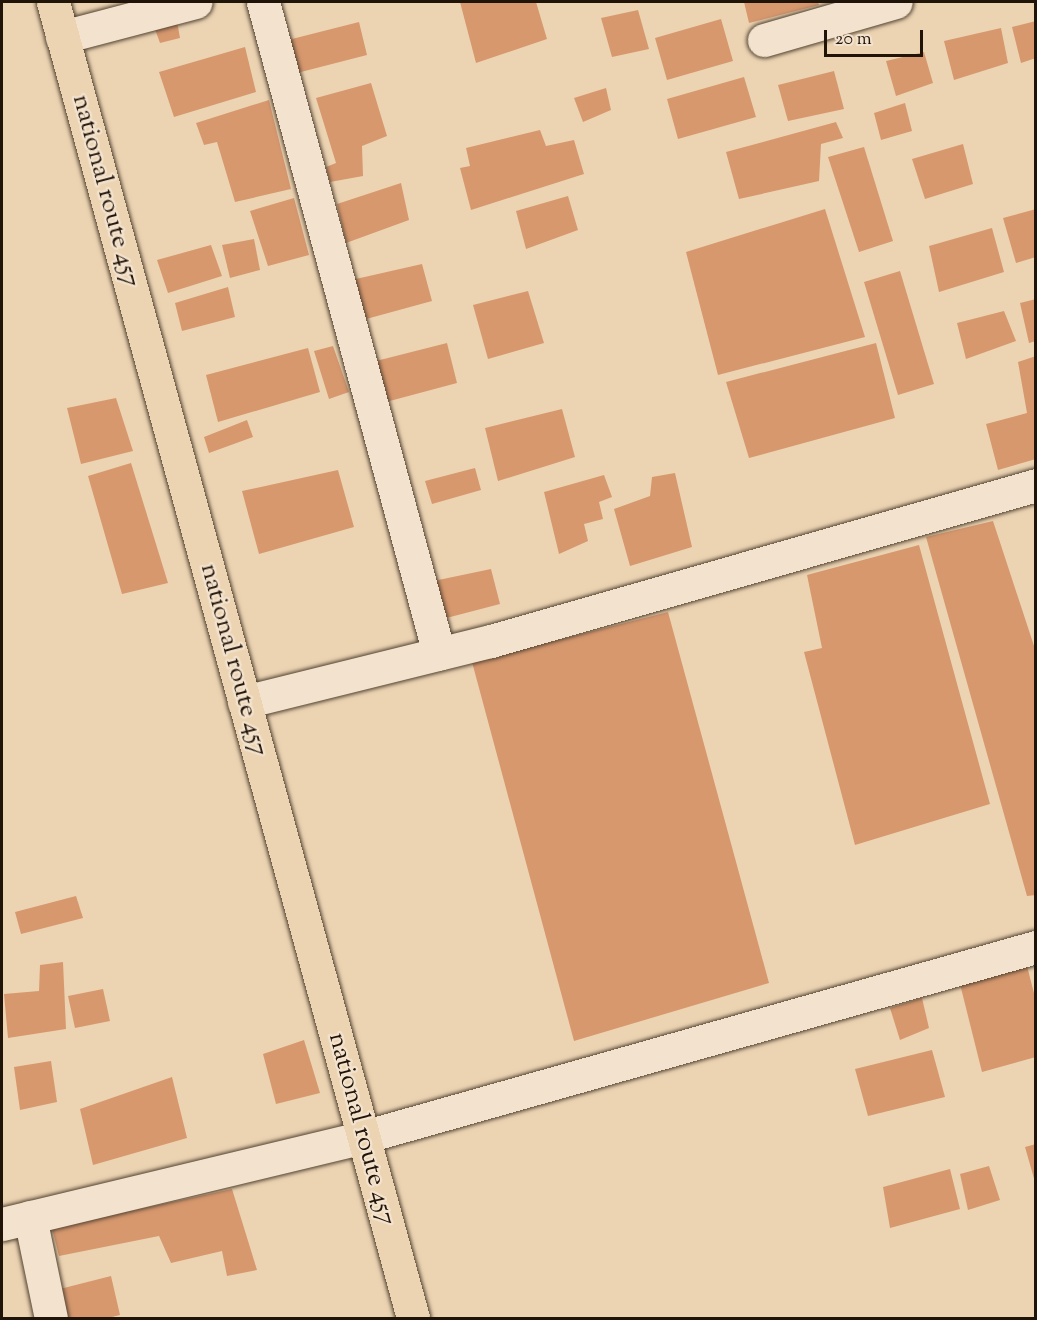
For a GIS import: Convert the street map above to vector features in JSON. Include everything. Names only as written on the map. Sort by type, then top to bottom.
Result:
[{"type":"highway","name":"national route 457","points":[[53,2],[413,1318]]},
{"type":"street","points":[[62,37],[195,2]]},
{"type":"street","points":[[263,2],[439,654]]},
{"type":"street","points":[[764,40],[850,8],[896,2]]},
{"type":"street","points":[[244,702],[439,654],[1035,485]]},
{"type":"street","points":[[51,1318],[16,1220],[363,1137],[1035,947]]},
{"type":"building","points":[[460,2],[536,2],[547,39],[476,63]]},
{"type":"building","points":[[744,2],[818,2],[819,5],[749,23]]},
{"type":"building","points":[[638,10],[649,49],[612,57],[601,18]]},
{"type":"building","points":[[176,16],[180,38],[160,43],[152,21]]},
{"type":"building","points":[[721,19],[733,61],[667,80],[655,38]]},
{"type":"building","points":[[1036,21],[1036,58],[1021,63],[1012,27]]},
{"type":"building","points":[[359,22],[367,55],[297,73],[288,40]]},
{"type":"building","points":[[1001,28],[1008,63],[954,80],[944,41]]},
{"type":"building","points":[[245,47],[256,92],[174,117],[159,72]]},
{"type":"building","points":[[924,52],[933,83],[896,96],[886,61]]},
{"type":"building","points":[[834,71],[844,109],[788,121],[778,85]]},
{"type":"building","points":[[744,77],[756,117],[678,139],[667,99]]},
{"type":"building","points":[[371,83],[387,136],[362,146],[363,176],[330,182],[326,167],[336,163],[316,98]]},
{"type":"building","points":[[606,88],[611,110],[583,122],[574,98]]},
{"type":"building","points":[[269,100],[291,189],[235,202],[217,142],[204,145],[196,123]]},
{"type":"building","points":[[905,103],[912,131],[881,140],[874,113]]},
{"type":"building","points":[[836,122],[843,138],[821,144],[819,181],[739,199],[726,152]]},
{"type":"building","points":[[540,130],[546,146],[574,140],[584,174],[471,210],[460,168],[470,166],[466,148]]},
{"type":"building","points":[[963,144],[973,184],[925,199],[912,159]]},
{"type":"building","points":[[864,147],[893,241],[859,252],[828,157]]},
{"type":"building","points":[[401,183],[409,220],[346,243],[337,204]]},
{"type":"building","points":[[568,196],[578,230],[526,249],[516,211]]},
{"type":"building","points":[[294,198],[309,255],[268,266],[250,211]]},
{"type":"building","points":[[825,209],[865,337],[718,375],[686,252]]},
{"type":"building","points":[[1036,209],[1036,257],[1016,263],[1003,218]]},
{"type":"building","points":[[992,228],[1004,272],[939,292],[929,246]]},
{"type":"building","points":[[254,239],[260,270],[230,278],[222,245]]},
{"type":"building","points":[[211,245],[222,276],[168,293],[157,260]]},
{"type":"building","points":[[422,264],[432,301],[359,321],[347,281]]},
{"type":"building","points":[[900,271],[934,384],[898,395],[864,282]]},
{"type":"building","points":[[228,287],[235,317],[182,331],[175,303]]},
{"type":"building","points":[[528,291],[544,343],[488,359],[473,305]]},
{"type":"building","points":[[1036,299],[1036,341],[1029,343],[1020,303]]},
{"type":"building","points":[[1004,311],[1016,341],[966,359],[957,323]]},
{"type":"building","points":[[447,343],[457,383],[386,402],[376,361]]},
{"type":"building","points":[[876,343],[895,418],[749,458],[726,382]]},
{"type":"building","points":[[333,346],[349,392],[329,399],[314,351]]},
{"type":"building","points":[[308,348],[320,392],[218,422],[206,375]]},
{"type":"building","points":[[1036,356],[1036,459],[998,470],[986,424],[1027,413],[1018,362]]},
{"type":"building","points":[[116,398],[133,451],[81,464],[67,408]]},
{"type":"building","points":[[562,409],[575,457],[498,481],[485,428]]},
{"type":"building","points":[[247,420],[253,437],[209,453],[204,437]]},
{"type":"building","points":[[131,463],[168,583],[122,594],[88,476]]},
{"type":"building","points":[[475,468],[481,490],[432,504],[425,481]]},
{"type":"building","points":[[338,470],[354,527],[259,554],[242,491]]},
{"type":"building","points":[[675,473],[692,547],[630,566],[614,509],[650,496],[652,477]]},
{"type":"building","points":[[604,475],[612,497],[599,502],[603,519],[584,524],[588,541],[559,554],[544,492]]},
{"type":"building","points":[[993,521],[1036,652],[1036,895],[1027,896],[926,537]]},
{"type":"building","points":[[919,545],[990,804],[855,845],[804,652],[822,648],[807,575]]},
{"type":"building","points":[[491,569],[500,604],[435,621],[424,583]]},
{"type":"building","points":[[668,612],[769,983],[574,1041],[472,662]]},
{"type":"building","points":[[76,896],[83,918],[21,934],[15,912]]},
{"type":"building","points":[[63,962],[66,1029],[8,1038],[4,994],[39,991],[40,965]]},
{"type":"building","points":[[1027,966],[1036,1001],[1036,1057],[982,1072],[960,984]]},
{"type":"building","points":[[103,989],[110,1021],[75,1028],[68,996]]},
{"type":"building","points":[[922,998],[929,1028],[900,1040],[890,1008]]},
{"type":"building","points":[[304,1040],[320,1093],[276,1104],[263,1054]]},
{"type":"building","points":[[932,1050],[945,1097],[868,1116],[855,1069]]},
{"type":"building","points":[[51,1061],[57,1102],[20,1110],[14,1067]]},
{"type":"building","points":[[172,1077],[187,1138],[93,1165],[80,1109]]},
{"type":"building","points":[[1036,1144],[1036,1181],[1035,1182],[1025,1147]]},
{"type":"building","points":[[989,1166],[1000,1200],[968,1210],[960,1174]]},
{"type":"building","points":[[950,1169],[960,1209],[890,1228],[883,1187]]},
{"type":"building","points":[[232,1189],[257,1270],[227,1276],[222,1251],[171,1263],[159,1236],[59,1256],[52,1228]]},
{"type":"building","points":[[111,1276],[120,1315],[108,1318],[64,1318],[56,1290]]}]
